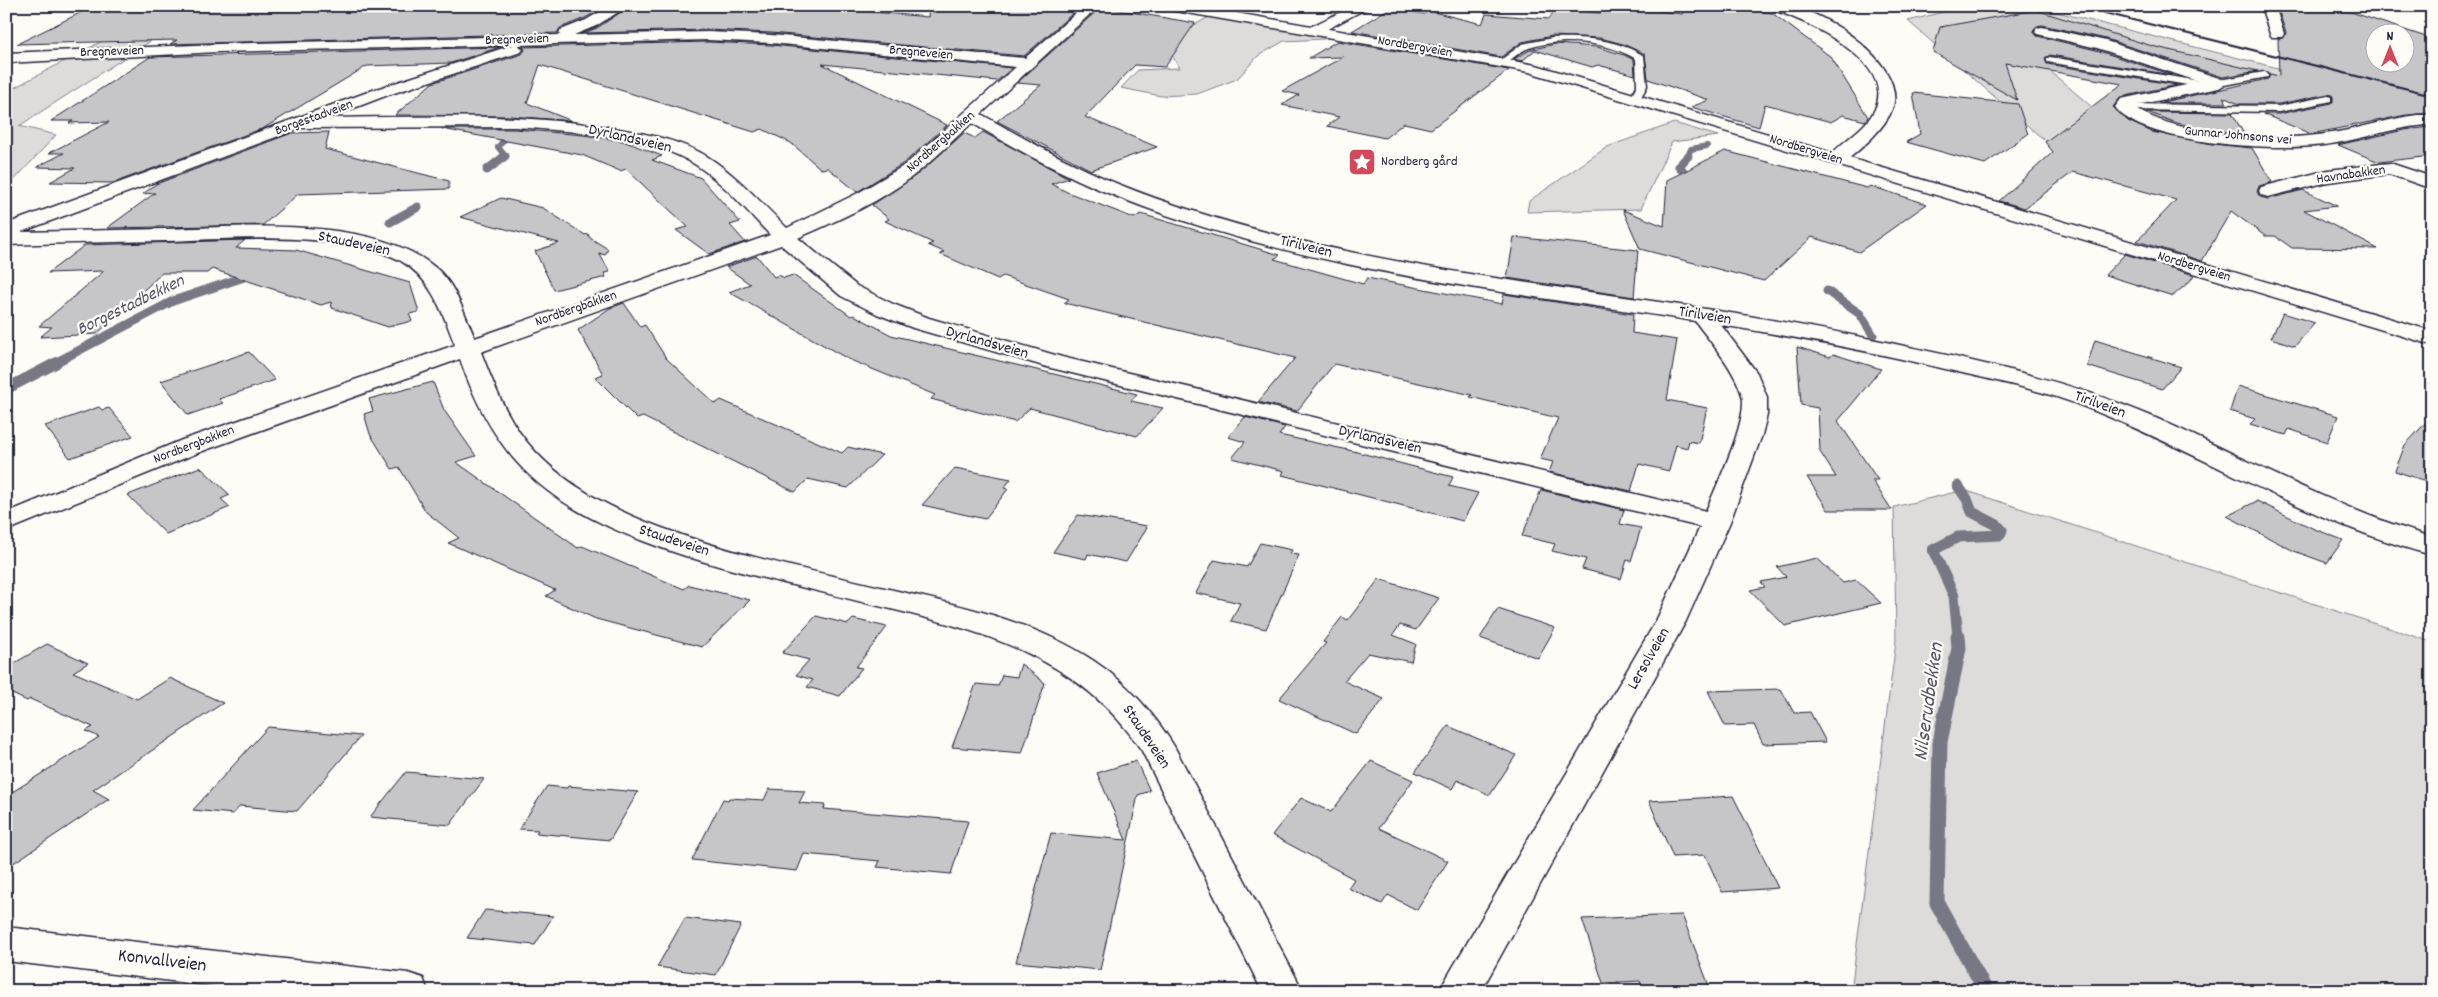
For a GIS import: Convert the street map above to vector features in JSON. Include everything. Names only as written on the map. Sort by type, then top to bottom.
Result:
[{"type":"street","name":"Borgestadveien","points":[[6,231],[413,82],[550,39],[591,23],[621,6]]},
{"type":"street","name":"Nordbergbakken","points":[[6,523],[122,473],[191,446],[784,237],[883,188],[918,162],[972,116],[1027,63],[1092,6]]},
{"type":"street","name":"Nordbergveien","points":[[1170,6],[1503,62],[1553,74],[2432,338]]},
{"type":"street","points":[[1315,30],[1364,6]]},
{"type":"street","points":[[1776,6],[1809,18],[1836,33],[1867,56],[1882,79],[1886,101],[1876,120],[1837,159]]},
{"type":"street","points":[[2268,6],[2277,34]]},
{"type":"street","points":[[2042,31],[2101,44],[2213,84]]},
{"type":"street","name":"Bregneveien","points":[[6,58],[218,48],[550,39],[748,37],[1027,63]]},
{"type":"street","points":[[2124,107],[2127,102],[2134,99],[2213,84]]},
{"type":"street","name":"Gunnar Johnsons vei","points":[[2124,107],[2129,114],[2138,119],[2185,133],[2265,140],[2324,140],[2406,121],[2432,120]]},
{"type":"street","name":"Tirilveien","points":[[972,116],[1027,148],[1128,195],[1188,216],[1334,254],[1431,274],[1531,291],[1702,315],[1840,339],[2058,390],[2146,422],[2344,518],[2390,535],[2432,546]]},
{"type":"street","name":"Dyrlandsveien","points":[[302,122],[515,122],[572,126],[634,136],[682,151],[701,160],[731,185],[784,237],[826,274],[849,291],[885,309],[921,323],[1055,362],[1716,522]]},
{"type":"street","name":"Havnabakken","points":[[2268,191],[2328,176],[2390,168],[2432,183]]},
{"type":"street","name":"Staudeveien","points":[[6,238],[268,233],[329,236],[385,248],[423,266],[441,288],[468,347],[487,398],[498,421],[529,462],[550,482],[600,512],[648,534],[698,550],[966,617],[1017,634],[1054,650],[1090,672],[1116,695],[1139,720],[1163,757],[1283,991]]},
{"type":"street","name":"Lersolveien","points":[[1459,991],[1671,622],[1716,522],[1749,435],[1754,415],[1755,397],[1746,373],[1702,315]]},
{"type":"street","name":"Konvallveien","points":[[6,944],[408,991]]},
{"type":"lane","points":[[1503,62],[1523,47],[1544,42],[1584,42],[1618,46],[1632,51],[1641,58],[1642,86],[1634,99]]},
{"type":"lane","points":[[2050,60],[2213,84],[2264,75]]},
{"type":"lane","points":[[2124,107],[2279,109],[2328,99]]},
{"type":"shaded area","points":[[205,6],[19,126],[56,135],[6,189],[6,92],[125,29]]},
{"type":"shaded area","points":[[1967,6],[2033,6],[2424,105],[2389,109],[2383,121],[2345,104],[2345,91],[2032,24],[2004,32],[2092,107],[2068,156],[2037,134],[1908,21]]},
{"type":"shaded area","points":[[1211,16],[1332,36],[1324,39],[1284,41],[1258,56],[1237,79],[1197,94],[1161,96],[1121,88],[1138,70],[1180,68],[1163,42]]},
{"type":"shaded area","points":[[1674,123],[1718,136],[1672,142],[1641,209],[1527,212],[1529,201],[1607,147]]},
{"type":"shaded area","points":[[1964,490],[2432,642],[2432,991],[1851,991],[1896,641],[1894,507]]},
{"type":"building","points":[[94,6],[606,6],[585,18],[560,28],[557,33],[170,44],[177,40],[17,44]]},
{"type":"building","points":[[630,6],[809,6],[928,17],[929,6],[1081,6],[1024,56],[771,33],[708,30],[584,33],[597,28]]},
{"type":"building","points":[[1689,6],[1727,6],[1772,13],[1831,57],[1868,117],[1865,121],[1843,115],[1831,122],[1765,104],[1759,127],[1691,107],[1709,100],[1648,79],[1645,54],[1623,44],[1600,38],[1552,36],[1522,42],[1501,57],[1352,31],[1388,9],[1424,14],[1429,11],[1482,24],[1486,14],[1549,19],[1555,9],[1601,13],[1604,8],[1626,11],[1628,7],[1682,14]]},
{"type":"building","points":[[2277,6],[2318,6],[2323,10],[2351,12],[2381,22],[2366,22],[2366,72],[2416,72],[2416,34],[2432,39],[2432,113],[2406,115],[2311,134],[2263,114],[2279,114],[2332,103],[2332,95],[2328,94],[2279,104],[2239,104],[2223,97],[2227,103],[2158,103],[2268,79],[2270,74],[2279,76],[2278,39],[2284,38],[2286,33]]},
{"type":"building","points":[[1101,7],[1195,23],[1165,67],[1135,65],[1085,117],[1157,147],[1091,170],[997,121],[1041,85],[1017,83]]},
{"type":"building","points":[[2036,10],[2152,46],[2258,71],[2223,77],[2106,39],[2042,25],[2037,26],[2033,30],[2037,36],[2096,50],[2172,75],[2050,55],[2045,58],[2047,64],[2177,85],[2121,97],[2113,107],[2128,121],[2152,132],[2212,144],[2252,148],[2272,182],[2259,186],[2257,192],[2260,197],[2268,199],[2303,190],[2337,206],[2304,210],[2378,249],[2292,248],[2275,236],[2265,236],[2231,211],[2202,261],[2137,241],[2176,200],[2073,172],[2025,208],[1999,201],[2053,152],[2045,142],[2122,84],[2005,63],[2017,100],[1933,52],[1940,27]]},
{"type":"building","points":[[1337,41],[1509,70],[1431,129],[1404,123],[1385,138],[1327,126],[1339,117],[1282,105],[1299,95],[1282,91],[1343,57],[1309,58]]},
{"type":"building","points":[[708,42],[771,45],[1012,68],[997,81],[822,64],[947,125],[904,163],[857,192],[828,168],[821,169],[791,143],[762,129],[754,132],[540,65],[527,103],[572,121],[510,116],[395,115],[432,83],[522,54],[525,50],[523,47]]},
{"type":"building","points":[[1555,44],[1597,47],[1624,55],[1634,60],[1635,75],[1598,65],[1592,67],[1535,50],[1522,61],[1514,59],[1530,50]]},
{"type":"building","points":[[500,47],[451,63],[367,66],[264,128],[113,183],[50,182],[75,168],[37,167],[64,153],[49,153],[109,122],[69,123],[73,121],[51,121],[150,57]]},
{"type":"building","points":[[1913,93],[2018,104],[2028,134],[1985,164],[1906,142],[1920,134]]},
{"type":"building","points":[[2147,112],[2232,113],[2244,134],[2198,128],[2173,122]]},
{"type":"building","points":[[2432,127],[2432,156],[2379,162],[2338,145],[2404,130]]},
{"type":"building","points":[[442,129],[515,129],[583,135],[623,141],[662,156],[652,160],[701,178],[740,222],[730,225],[745,242],[709,254],[676,230],[688,227],[626,169],[620,171],[582,155]]},
{"type":"building","points":[[329,132],[325,149],[449,181],[449,189],[298,194],[263,225],[107,228],[155,193],[143,194],[156,184],[292,133]]},
{"type":"building","points":[[983,132],[1069,178],[1051,184],[1067,192],[1134,218],[1141,214],[1280,255],[1274,259],[1363,284],[1367,278],[1502,304],[1504,294],[1633,314],[1632,333],[1677,340],[1667,400],[1707,408],[1699,443],[1689,441],[1687,448],[1676,445],[1669,471],[1639,464],[1631,491],[1549,472],[1553,462],[1540,459],[1558,418],[1470,397],[1472,395],[1334,364],[1297,411],[1258,402],[1295,358],[1064,303],[1069,299],[1003,276],[998,279],[940,254],[944,252],[928,245],[933,243],[885,221],[889,219],[872,205],[919,173],[964,133],[975,138]]},
{"type":"building","points":[[1725,151],[1867,188],[1870,186],[1927,204],[1859,252],[1812,237],[1764,281],[1640,249],[1623,210],[1664,226],[1667,180]]},
{"type":"building","points":[[501,198],[543,208],[585,235],[588,234],[590,238],[608,249],[605,255],[599,253],[610,272],[604,273],[606,277],[554,290],[535,251],[559,243],[460,217]]},
{"type":"building","points":[[1514,237],[1638,250],[1634,297],[1507,278]]},
{"type":"building","points":[[245,240],[236,248],[296,250],[410,283],[419,312],[409,314],[412,321],[388,327],[332,308],[331,302],[321,305],[212,269],[207,273],[162,273],[97,334],[40,337],[52,327],[39,326],[104,271],[48,273],[85,245]]},
{"type":"building","points":[[2125,254],[2194,275],[2173,296],[2105,275]]},
{"type":"building","points":[[757,256],[774,277],[779,275],[784,278],[793,275],[851,316],[854,315],[891,335],[1137,394],[1131,401],[1163,408],[1137,436],[1030,408],[1015,422],[931,399],[935,395],[848,359],[729,292],[750,284],[726,267]]},
{"type":"building","points":[[624,303],[640,327],[645,325],[666,358],[715,404],[721,400],[842,453],[848,447],[882,455],[848,488],[808,479],[795,492],[643,417],[637,419],[595,377],[603,374],[578,330],[610,308]]},
{"type":"building","points":[[2283,313],[2315,323],[2295,346],[2271,338]]},
{"type":"building","points":[[2095,340],[2181,367],[2162,389],[2087,366]]},
{"type":"building","points":[[1797,347],[1830,357],[1833,354],[1881,369],[1838,421],[1878,480],[1872,480],[1892,510],[1828,510],[1807,477],[1836,477],[1820,452],[1818,408],[1801,405]]},
{"type":"building","points":[[249,352],[275,380],[219,399],[223,403],[188,415],[161,381]]},
{"type":"building","points":[[433,382],[444,410],[476,456],[456,462],[578,548],[582,546],[684,589],[689,585],[750,600],[702,647],[596,619],[546,596],[555,590],[448,543],[459,538],[426,512],[399,467],[392,469],[370,434],[364,414],[373,411],[369,399]]},
{"type":"building","points":[[2238,386],[2338,416],[2327,442],[2289,429],[2286,435],[2250,424],[2255,419],[2230,411]]},
{"type":"building","points":[[99,407],[102,410],[109,408],[133,436],[70,458],[45,426]]},
{"type":"building","points":[[2432,416],[2432,483],[2395,471],[2405,445]]},
{"type":"building","points":[[1245,417],[1285,427],[1279,435],[1353,451],[1453,477],[1449,486],[1478,493],[1463,521],[1282,475],[1284,471],[1232,458],[1245,442],[1228,437]]},
{"type":"building","points":[[200,467],[230,495],[221,499],[230,507],[166,534],[128,495]]},
{"type":"building","points":[[955,468],[1011,479],[1004,488],[1008,489],[985,519],[922,505]]},
{"type":"building","points":[[1541,490],[1624,510],[1620,524],[1641,528],[1631,561],[1627,560],[1621,579],[1582,569],[1586,559],[1552,551],[1555,544],[1522,536]]},
{"type":"building","points":[[2257,501],[2312,528],[2343,540],[2327,563],[2294,551],[2227,516]]},
{"type":"building","points":[[1078,515],[1147,526],[1145,528],[1147,528],[1126,562],[1088,554],[1086,559],[1053,552]]},
{"type":"building","points":[[1260,543],[1292,550],[1290,554],[1299,555],[1266,629],[1231,621],[1240,603],[1196,593],[1214,560],[1247,567]]},
{"type":"building","points":[[1817,558],[1843,583],[1856,580],[1881,603],[1785,626],[1750,590],[1765,587],[1761,582],[1786,577],[1777,567]]},
{"type":"building","points":[[1379,579],[1439,598],[1416,630],[1400,625],[1393,635],[1416,644],[1411,662],[1368,653],[1344,681],[1384,699],[1356,734],[1279,699],[1326,643],[1323,642],[1342,617],[1348,620]]},
{"type":"building","points":[[1498,609],[1555,628],[1538,658],[1480,638]]},
{"type":"building","points":[[816,616],[848,624],[853,619],[887,627],[856,667],[862,668],[840,696],[807,687],[813,680],[796,675],[809,660],[782,653]]},
{"type":"building","points":[[47,644],[88,663],[73,672],[137,699],[170,678],[223,703],[93,790],[109,799],[6,868],[6,796],[99,737],[86,731],[93,727],[30,699],[27,701],[6,691],[6,668]]},
{"type":"building","points":[[1021,664],[1045,683],[1022,753],[952,747],[976,684],[998,686],[1002,675],[1017,677]]},
{"type":"building","points":[[1781,689],[1794,713],[1810,712],[1826,742],[1763,744],[1754,725],[1725,726],[1708,691]]},
{"type":"building","points":[[1448,726],[1516,755],[1490,795],[1457,780],[1452,789],[1415,772]]},
{"type":"building","points":[[268,727],[361,736],[297,811],[240,806],[233,814],[193,810]]},
{"type":"building","points":[[1136,761],[1150,791],[1138,795],[1100,970],[1016,962],[1051,833],[1126,840],[1097,773]]},
{"type":"building","points":[[1371,761],[1413,780],[1379,828],[1448,861],[1417,910],[1388,895],[1382,904],[1348,888],[1354,879],[1272,835],[1301,798],[1331,812]]},
{"type":"building","points":[[406,772],[484,779],[450,825],[370,817]]},
{"type":"building","points":[[547,786],[638,792],[610,840],[536,833],[538,830],[519,829]]},
{"type":"building","points":[[769,789],[805,791],[799,803],[825,805],[824,809],[968,821],[951,874],[877,867],[880,861],[804,854],[797,871],[692,860],[723,799],[764,800]]},
{"type":"building","points":[[1733,796],[1778,888],[1722,892],[1705,855],[1673,857],[1649,801]]},
{"type":"building","points":[[485,910],[553,916],[535,945],[467,938]]},
{"type":"building","points":[[1682,915],[1711,991],[1643,991],[1640,981],[1603,983],[1582,919]]},
{"type":"building","points":[[685,918],[741,925],[716,975],[657,967]]},
{"type":"waterway","name":"Borgestadbekken","points":[[497,130],[504,140],[498,147],[505,156]]},
{"type":"waterway","name":"Nilserudbekken","points":[[1687,157],[1691,149],[1707,146]]},
{"type":"waterway","name":"Borgestadbekken","points":[[487,170],[505,156]]},
{"type":"waterway","name":"Nilserudbekken","points":[[1687,184],[1687,176],[1679,166],[1688,156]]},
{"type":"waterway","name":"Borgestadbekken","points":[[390,222],[418,207]]},
{"type":"waterway","name":"Borgestadbekken","points":[[53,364],[173,301],[253,274]]},
{"type":"waterway","name":"Nilserudbekken","points":[[1827,291],[1860,314],[1873,335]]},
{"type":"waterway","name":"Borgestadbekken","points":[[6,389],[56,363]]},
{"type":"waterway","name":"Nilserudbekken","points":[[1958,486],[1967,499],[1972,512],[1997,525],[2002,530],[2000,535],[1958,537],[1933,550],[1954,596],[1958,637]]},
{"type":"waterway","name":"Nilserudbekken","points":[[1958,636],[1959,648],[1940,742],[1937,903],[1986,991]]},
{"type":"railway","points":[[2077,6],[2432,95]]},
{"type":"place","name":"Nordberg gård","points":[[1362,162]]}]
